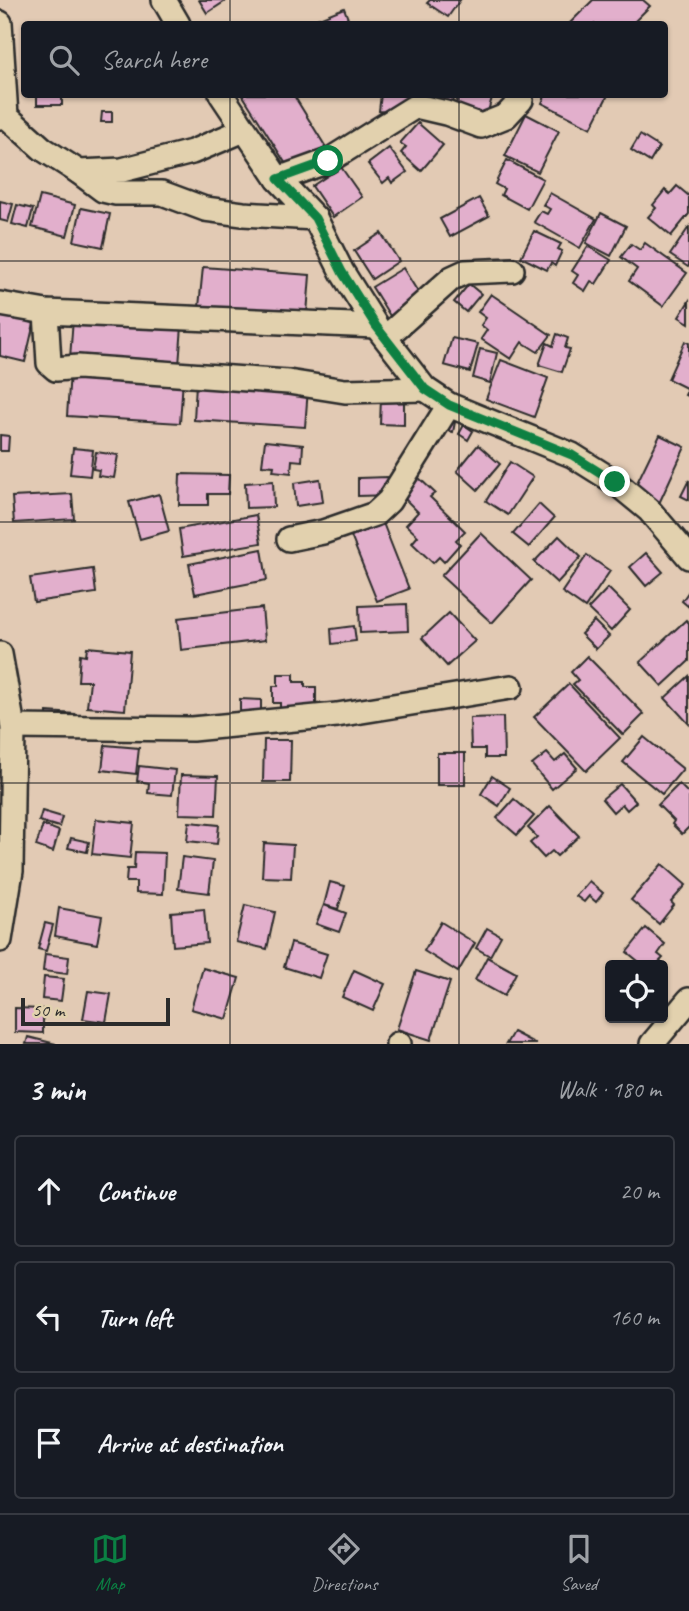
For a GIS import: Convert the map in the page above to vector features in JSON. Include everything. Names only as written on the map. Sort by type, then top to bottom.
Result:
[{"type":"street","points":[[164,0],[176,21]]},
{"type":"street","points":[[0,23],[3,117],[43,149],[103,190],[116,193],[162,193],[205,209],[315,218]]},
{"type":"street","points":[[224,98],[278,179],[315,218],[342,272],[381,331],[425,389],[449,405],[572,455],[615,482],[649,510],[689,556]]},
{"type":"street","points":[[278,179],[328,161],[416,106],[446,113],[481,126],[506,116],[521,100]]},
{"type":"street","points":[[79,172],[122,170],[180,155],[244,130]]},
{"type":"street","points":[[0,304],[46,312],[381,331],[452,278],[465,272],[512,270]]},
{"type":"street","points":[[46,312],[49,363],[56,369],[78,366],[275,381],[345,391],[425,389]]},
{"type":"street","points":[[289,539],[323,532],[375,514],[389,501],[449,405]]},
{"type":"street","points":[[0,654],[13,727],[11,871],[0,940]]},
{"type":"street","points":[[13,727],[192,729],[337,715],[511,687]]},
{"type":"street","points":[[652,1044],[689,1000]]},
{"type":"building","points":[[199,0],[227,0],[207,13]]},
{"type":"building","points":[[430,0],[460,0],[448,17],[427,3]]},
{"type":"building","points":[[593,0],[643,0],[650,6],[635,21],[572,21]]},
{"type":"building","points":[[344,8],[349,21],[312,21]]},
{"type":"building","points":[[37,98],[62,98],[62,105],[37,105]]},
{"type":"building","points":[[245,98],[295,98],[327,149],[291,172]]},
{"type":"building","points":[[381,98],[407,98],[407,104],[399,113],[379,111]]},
{"type":"building","points":[[435,98],[454,98],[452,107],[434,102]]},
{"type":"building","points":[[458,98],[492,98],[485,122],[453,113]]},
{"type":"building","points":[[544,98],[606,98],[591,128],[542,103]]},
{"type":"building","points":[[102,112],[112,112],[112,122],[101,122]]},
{"type":"building","points":[[526,114],[559,131],[538,172],[505,156]]},
{"type":"building","points":[[418,123],[443,145],[421,171],[401,153],[406,147],[400,143]]},
{"type":"building","points":[[640,135],[659,147],[650,162],[631,150]]},
{"type":"building","points":[[389,148],[407,172],[392,183],[389,178],[383,183],[368,164]]},
{"type":"building","points":[[507,160],[543,179],[527,209],[501,195],[504,189],[495,184]]},
{"type":"building","points":[[341,167],[362,197],[333,217],[312,186]]},
{"type":"building","points":[[677,186],[689,196],[689,214],[671,236],[648,217],[656,208],[653,205],[665,190],[670,194]]},
{"type":"building","points":[[550,193],[596,219],[580,248],[534,222],[541,211],[547,214],[550,209],[543,205]]},
{"type":"building","points":[[40,196],[75,205],[67,236],[32,227]]},
{"type":"building","points":[[479,198],[489,216],[450,237],[440,219]]},
{"type":"building","points":[[0,201],[13,204],[8,222],[0,220]]},
{"type":"building","points":[[17,205],[33,209],[28,228],[12,224]]},
{"type":"building","points":[[81,208],[110,214],[103,247],[74,241]]},
{"type":"building","points":[[601,213],[626,226],[611,256],[586,243]]},
{"type":"building","points":[[689,227],[689,266],[688,267],[670,255]]},
{"type":"building","points":[[534,231],[561,244],[558,249],[562,251],[555,266],[551,263],[547,270],[521,257]]},
{"type":"building","points":[[381,233],[399,261],[372,279],[354,251]]},
{"type":"building","points":[[645,243],[687,273],[663,306],[629,281],[637,269],[621,257],[631,244],[640,250]]},
{"type":"building","points":[[588,246],[611,260],[596,284],[591,281],[585,291],[573,283],[578,275],[572,271]]},
{"type":"building","points":[[203,267],[310,275],[307,314],[199,307]]},
{"type":"building","points":[[403,268],[421,297],[390,316],[372,287]]},
{"type":"building","points":[[469,284],[481,294],[466,312],[454,302]]},
{"type":"building","points":[[491,294],[551,335],[538,352],[522,342],[511,359],[481,339],[487,330],[481,325],[486,318],[478,312]]},
{"type":"building","points":[[689,301],[689,323],[679,317]]},
{"type":"building","points":[[0,315],[34,323],[25,362],[0,356]]},
{"type":"building","points":[[73,319],[182,326],[179,365],[70,358]]},
{"type":"building","points":[[557,334],[568,338],[565,348],[570,349],[562,372],[539,365],[547,343],[553,346]]},
{"type":"building","points":[[452,338],[478,344],[470,372],[444,365]]},
{"type":"building","points":[[685,341],[689,343],[689,397],[685,395],[688,389],[668,379]]},
{"type":"building","points":[[480,349],[497,353],[490,383],[473,378]]},
{"type":"building","points":[[501,360],[548,378],[534,417],[486,399]]},
{"type":"building","points":[[70,372],[183,379],[180,423],[67,416]]},
{"type":"building","points":[[196,383],[308,389],[305,427],[194,420]]},
{"type":"building","points":[[381,398],[404,399],[404,425],[380,424]]},
{"type":"building","points":[[442,419],[455,422],[453,432],[440,429]]},
{"type":"building","points":[[464,425],[473,431],[468,440],[459,434]]},
{"type":"building","points":[[0,435],[9,436],[8,451],[0,451]]},
{"type":"building","points":[[660,435],[685,447],[656,510],[634,489]]},
{"type":"building","points":[[265,441],[303,445],[302,461],[292,460],[291,473],[273,471],[274,466],[262,465]]},
{"type":"building","points":[[478,445],[500,464],[478,490],[457,471]]},
{"type":"building","points":[[73,448],[93,450],[90,476],[70,474]]},
{"type":"building","points":[[96,452],[118,455],[114,478],[98,476],[99,470],[93,469]]},
{"type":"building","points":[[510,462],[533,477],[508,515],[486,501]]},
{"type":"building","points":[[180,474],[229,475],[228,494],[208,494],[208,505],[179,505]]},
{"type":"building","points":[[388,477],[389,495],[358,496],[358,478]]},
{"type":"building","points":[[419,478],[435,493],[430,497],[465,531],[456,540],[460,544],[444,562],[439,557],[433,563],[412,543],[418,536],[406,525],[418,512],[402,496]]},
{"type":"building","points":[[320,479],[323,502],[296,506],[294,483]]},
{"type":"building","points":[[689,480],[689,500],[681,496]]},
{"type":"building","points":[[273,481],[274,507],[246,508],[245,483]]},
{"type":"building","points":[[72,494],[74,519],[14,523],[12,497]]},
{"type":"building","points":[[159,494],[169,531],[140,539],[129,502]]},
{"type":"building","points":[[539,504],[554,518],[529,547],[513,534]]},
{"type":"building","points":[[256,515],[261,543],[183,556],[179,529]]},
{"type":"building","points":[[383,523],[409,589],[377,601],[351,536]]},
{"type":"building","points":[[481,533],[531,580],[492,623],[441,576]]},
{"type":"building","points":[[559,536],[581,557],[557,583],[534,562]]},
{"type":"building","points":[[262,549],[267,580],[195,594],[189,564]]},
{"type":"building","points":[[646,553],[663,572],[646,586],[630,567]]},
{"type":"building","points":[[587,555],[610,571],[585,608],[562,592]]},
{"type":"building","points":[[93,569],[96,593],[34,602],[30,578]]},
{"type":"building","points":[[608,588],[630,610],[611,631],[588,609]]},
{"type":"building","points":[[689,591],[689,607],[682,601]]},
{"type":"building","points":[[407,604],[408,631],[360,633],[359,606]]},
{"type":"building","points":[[262,608],[265,640],[181,650],[178,618]]},
{"type":"building","points":[[449,613],[475,641],[447,666],[422,638]]},
{"type":"building","points":[[686,620],[689,623],[689,661],[662,686],[640,662]]},
{"type":"building","points":[[594,621],[609,636],[596,649],[581,634]]},
{"type":"building","points":[[354,626],[356,641],[332,644],[331,629]]},
{"type":"building","points":[[87,647],[130,651],[125,710],[87,707],[90,681],[78,681],[80,654],[86,655]]},
{"type":"building","points":[[587,656],[644,714],[623,735],[573,684],[578,680],[571,672]]},
{"type":"building","points":[[278,674],[294,674],[294,682],[305,682],[305,687],[316,687],[316,711],[280,711],[280,703],[273,703],[273,686],[278,686]]},
{"type":"building","points":[[689,676],[689,724],[665,698]]},
{"type":"building","points":[[569,684],[620,738],[586,771],[534,717]]},
{"type":"building","points":[[240,699],[261,700],[261,718],[240,718]]},
{"type":"building","points":[[47,712],[75,714],[74,723],[47,721]]},
{"type":"building","points":[[503,717],[504,758],[485,758],[485,749],[471,749],[470,718]]},
{"type":"building","points":[[644,737],[683,769],[662,794],[623,762]]},
{"type":"building","points":[[264,740],[291,740],[290,782],[263,782]]},
{"type":"building","points":[[105,745],[139,748],[136,774],[102,770]]},
{"type":"building","points":[[437,753],[465,753],[465,785],[437,785]]},
{"type":"building","points":[[547,753],[555,762],[565,754],[577,768],[552,789],[532,765]]},
{"type":"building","points":[[139,766],[175,770],[172,795],[148,793],[149,783],[137,781]]},
{"type":"building","points":[[181,775],[218,776],[216,815],[179,814]]},
{"type":"building","points":[[492,776],[510,788],[499,806],[481,794]]},
{"type":"building","points":[[620,784],[636,802],[627,810],[622,804],[613,812],[602,799]]},
{"type":"building","points":[[679,784],[689,794],[689,827],[682,834],[672,824],[674,821],[658,805]]},
{"type":"building","points":[[514,799],[534,816],[517,835],[497,818]]},
{"type":"building","points":[[550,806],[579,836],[557,856],[552,851],[544,858],[530,843],[537,837],[528,828]]},
{"type":"building","points":[[42,811],[62,817],[59,827],[39,821]]},
{"type":"building","points":[[96,819],[134,823],[130,858],[92,854]]},
{"type":"building","points":[[189,822],[219,825],[217,844],[187,841]]},
{"type":"building","points":[[43,825],[59,831],[53,852],[36,846]]},
{"type":"building","points":[[71,838],[89,842],[87,852],[68,848]]},
{"type":"building","points":[[264,843],[293,845],[291,878],[262,877]]},
{"type":"building","points":[[135,852],[165,853],[163,894],[136,893],[136,882],[126,882],[127,869],[134,869]]},
{"type":"building","points":[[182,857],[213,861],[209,893],[178,889]]},
{"type":"building","points":[[662,864],[686,885],[671,902],[674,905],[659,924],[631,900]]},
{"type":"building","points":[[589,881],[603,893],[596,902],[589,896],[584,902],[576,896]]},
{"type":"building","points":[[330,882],[345,886],[338,909],[324,905]]},
{"type":"building","points":[[245,905],[275,912],[267,949],[236,942]]},
{"type":"building","points":[[324,905],[346,913],[339,932],[316,924]]},
{"type":"building","points":[[59,908],[102,916],[97,944],[55,936]]},
{"type":"building","points":[[204,909],[207,943],[173,946],[171,912]]},
{"type":"building","points":[[441,922],[475,943],[458,972],[424,951]]},
{"type":"building","points":[[45,923],[53,925],[46,951],[38,949]]},
{"type":"building","points":[[487,928],[501,936],[490,956],[476,948]]},
{"type":"building","points":[[646,928],[665,944],[658,954],[663,958],[661,960],[637,960],[627,952]]},
{"type":"building","points":[[291,943],[327,954],[319,978],[284,967]]},
{"type":"building","points":[[45,954],[69,957],[67,974],[43,971]]},
{"type":"building","points":[[487,957],[516,973],[504,996],[475,980]]},
{"type":"building","points":[[203,968],[239,978],[227,1019],[191,1009]]},
{"type":"building","points":[[354,970],[385,984],[373,1011],[342,997]]},
{"type":"building","points":[[416,971],[450,982],[431,1040],[397,1029]]},
{"type":"building","points":[[44,977],[64,979],[61,1001],[42,999]]},
{"type":"building","points":[[88,991],[111,994],[106,1022],[83,1019]]},
{"type":"building","points":[[15,1008],[43,1009],[43,1033],[15,1032]]},
{"type":"building","points":[[513,1032],[536,1044],[506,1044]]},
{"type":"building","points":[[28,1037],[56,1044],[26,1044]]},
{"type":"route","points":[[328,161],[278,179],[315,218],[342,272],[376,326],[425,389],[449,405],[491,424],[572,455],[615,482]]}]
